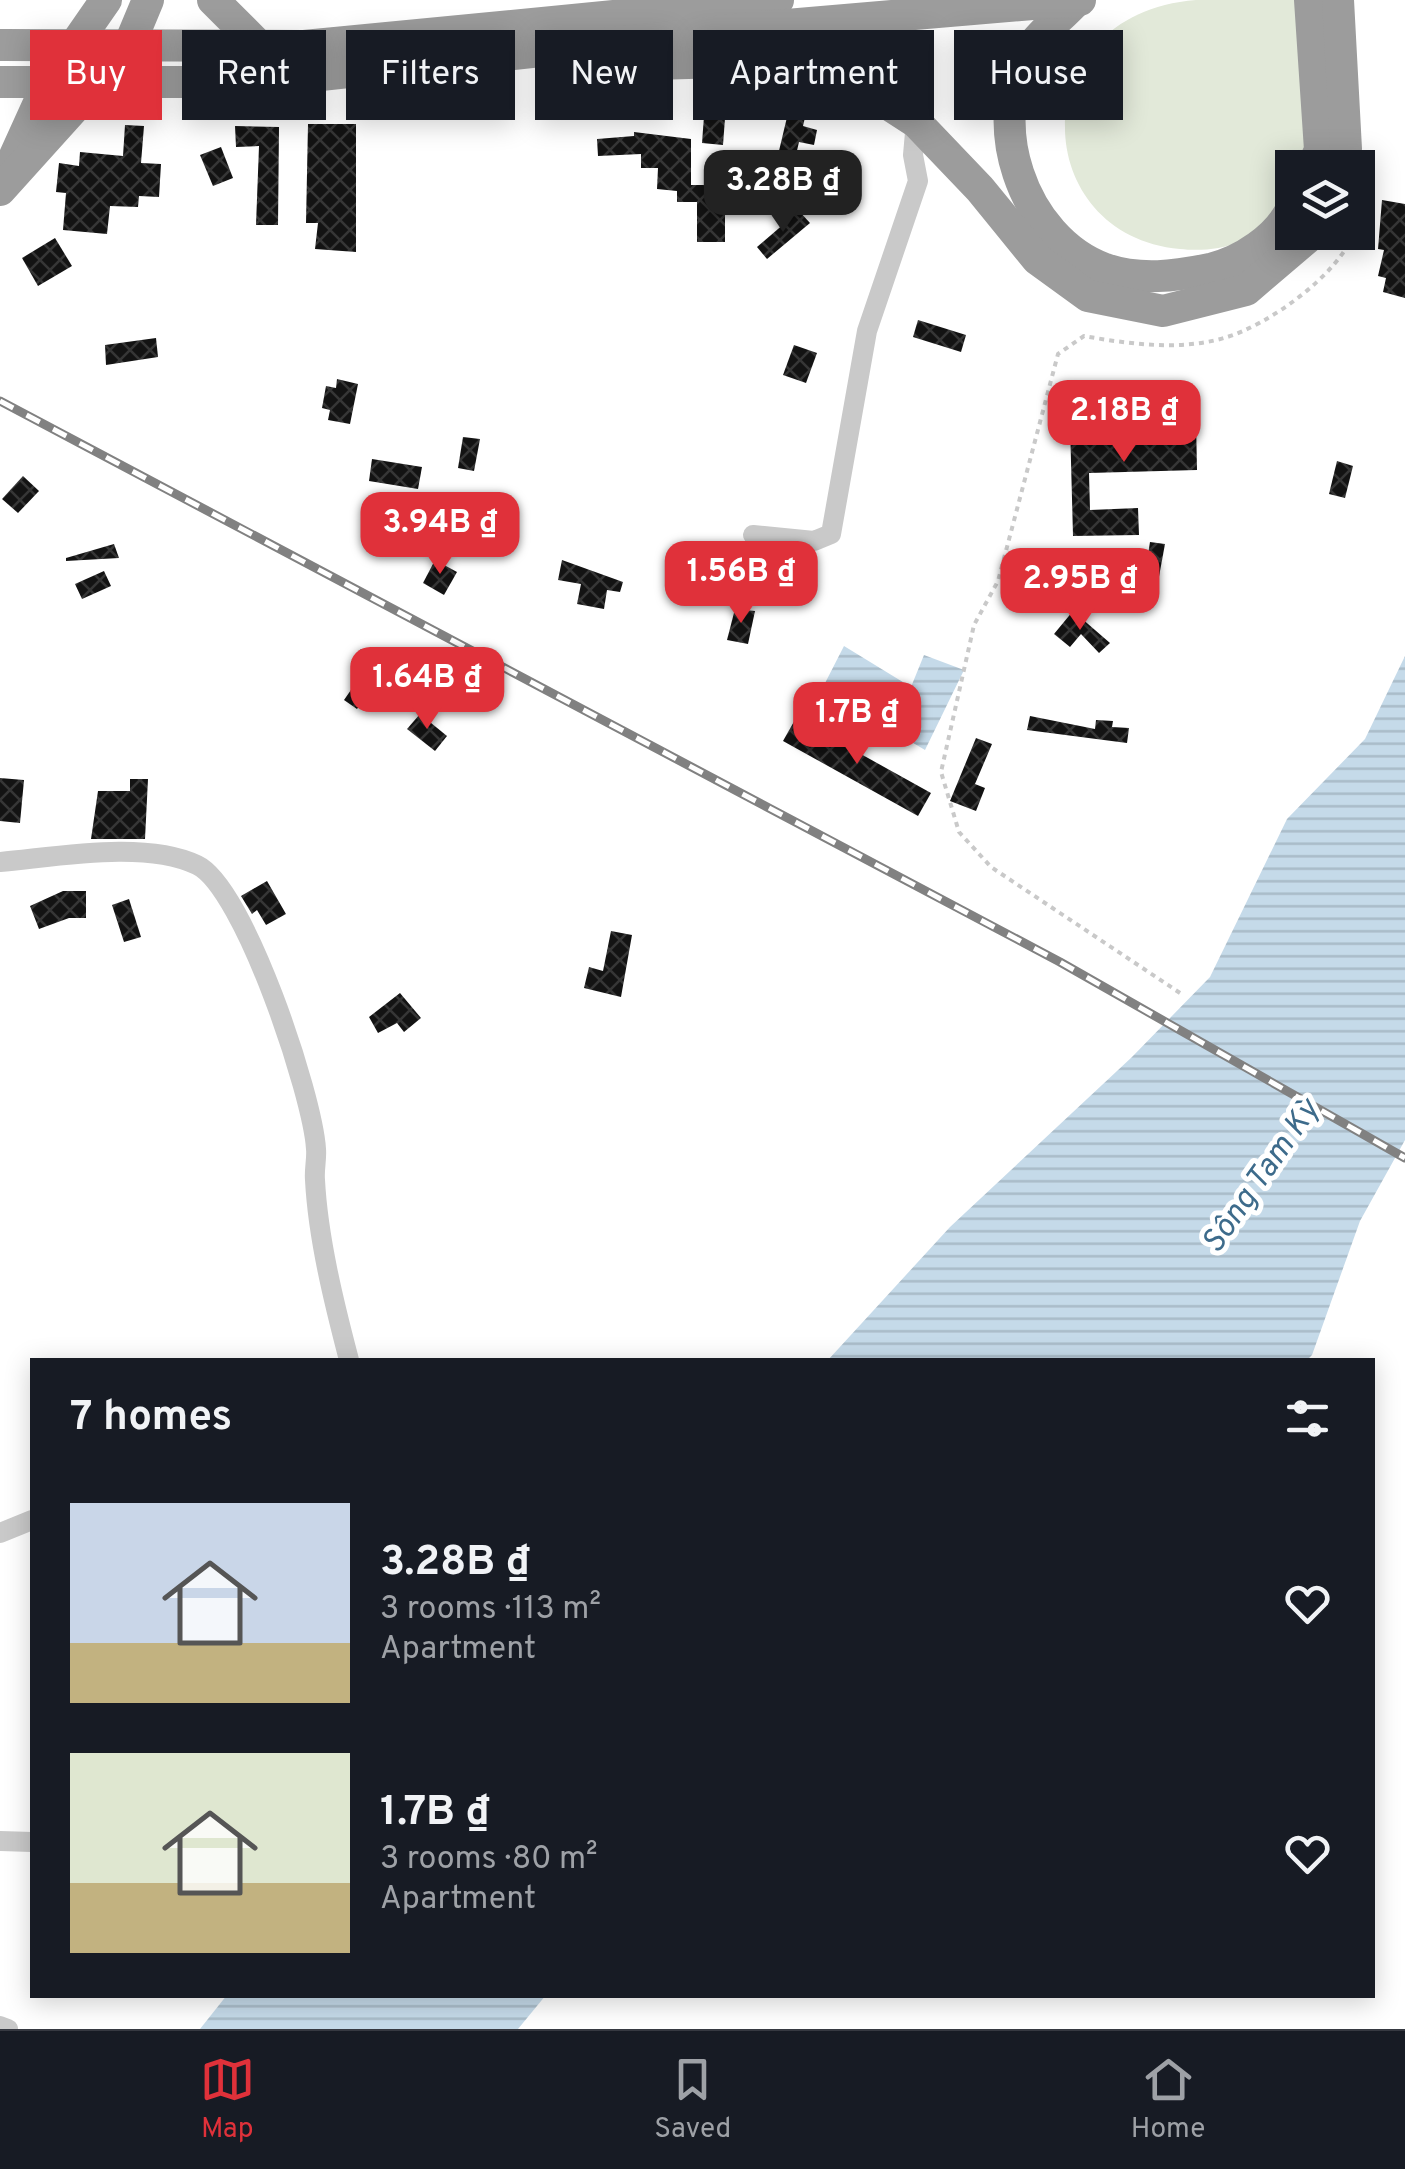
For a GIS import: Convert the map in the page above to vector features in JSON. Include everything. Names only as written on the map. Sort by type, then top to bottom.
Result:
[{"type":"highway","points":[[83,30],[106,0]]},
{"type":"highway","points":[[136,30],[148,0]]},
{"type":"highway","points":[[213,0],[242,30]]},
{"type":"highway","points":[[326,40],[778,0]]},
{"type":"highway","points":[[1310,0],[1320,150]]},
{"type":"highway","points":[[1338,0],[1342,150]]},
{"type":"highway","points":[[515,54],[762,27],[1078,1]]},
{"type":"highway","points":[[1078,1],[1032,46],[1011,98],[1010,140],[1024,192],[1058,238],[1104,268],[1164,279],[1234,264],[1275,231]]},
{"type":"highway","points":[[0,45],[30,45]]},
{"type":"highway","points":[[515,71],[756,62],[848,78],[916,122],[980,189],[1036,259],[1088,296],[1163,311],[1246,290],[1293,250]]},
{"type":"highway","points":[[162,84],[257,82],[346,73]]},
{"type":"highway","points":[[0,82],[30,84]]},
{"type":"highway","points":[[0,189],[31,120]]},
{"type":"highway","points":[[0,189],[61,120]]},
{"type":"street","points":[[753,535],[814,541],[831,534],[867,331],[918,181],[914,155],[916,122]]},
{"type":"street","points":[[0,862],[138,854],[191,862],[210,872],[220,885],[249,935],[294,1064],[316,1149],[316,1188],[349,1358]]},
{"type":"street","points":[[0,1533],[30,1521]]},
{"type":"street","points":[[0,1841],[30,1842]]},
{"type":"street","points":[[0,2026],[8,2029]]},
{"type":"path","points":[[1180,994],[991,867],[959,832],[941,772],[974,625],[998,580],[1058,354],[1084,336],[1162,346],[1225,338],[1324,279],[1343,250]]},
{"type":"green space","points":[[1196,0],[1306,0],[1308,150],[1275,150],[1275,213],[1240,241],[1194,250],[1130,235],[1093,206],[1072,168],[1066,120],[1123,120],[1123,30],[1116,30],[1139,14]]},
{"type":"water","points":[[844,646],[911,687],[924,655],[964,670],[925,750],[822,689]]},
{"type":"water","name":"Sông Tam Kỳ","points":[[1405,656],[1405,1140],[1360,1221],[1312,1355],[830,1358],[950,1227],[1132,1057],[1210,977],[1287,819],[1365,739]]},
{"type":"water","points":[[225,1998],[544,1998],[518,2029],[200,2029]]},
{"type":"building","points":[[704,120],[725,120],[723,145],[702,143]]},
{"type":"building","points":[[786,120],[804,120],[803,126],[817,130],[814,145],[799,142],[795,159],[778,155]]},
{"type":"building","points":[[308,124],[356,124],[356,252],[315,249],[318,223],[306,223]]},
{"type":"building","points":[[125,125],[144,126],[141,163],[161,164],[159,197],[139,196],[138,207],[110,206],[107,234],[63,230],[66,193],[56,192],[59,163],[79,166],[80,152],[123,156]]},
{"type":"building","points":[[235,126],[279,127],[278,225],[256,225],[259,146],[236,147]]},
{"type":"building","points":[[634,132],[691,139],[691,185],[725,185],[725,242],[697,242],[697,202],[677,202],[677,191],[657,189],[658,168],[641,168],[641,154],[598,156],[597,139],[634,136]]},
{"type":"building","points":[[221,147],[233,178],[213,186],[200,155]]},
{"type":"building","points":[[1382,200],[1405,204],[1405,298],[1383,292],[1386,278],[1378,276],[1384,250],[1378,249]]},
{"type":"building","points":[[799,211],[810,223],[767,259],[757,247]]},
{"type":"building","points":[[55,238],[72,266],[38,286],[22,258]]},
{"type":"building","points":[[918,320],[966,335],[961,352],[913,337]]},
{"type":"building","points":[[156,338],[158,357],[106,365],[105,345]]},
{"type":"building","points":[[794,345],[817,353],[806,383],[783,375]]},
{"type":"building","points":[[337,379],[358,384],[350,424],[328,420],[330,410],[322,408],[326,386],[336,388]]},
{"type":"building","points":[[1196,420],[1197,470],[1089,473],[1090,510],[1138,508],[1139,535],[1073,536],[1070,424]]},
{"type":"building","points":[[463,437],[480,439],[474,471],[458,468]]},
{"type":"building","points":[[372,459],[422,467],[418,489],[369,481]]},
{"type":"building","points":[[1337,461],[1353,466],[1345,498],[1329,494]]},
{"type":"building","points":[[23,476],[39,491],[18,513],[2,499]]},
{"type":"building","points":[[1150,542],[1165,544],[1158,582],[1144,580]]},
{"type":"building","points":[[114,544],[119,558],[66,561],[66,558]]},
{"type":"building","points":[[435,560],[457,572],[444,595],[423,583]]},
{"type":"building","points":[[562,560],[623,582],[620,592],[607,590],[604,609],[577,604],[581,584],[558,580]]},
{"type":"building","points":[[104,571],[111,586],[82,599],[75,584]]},
{"type":"building","points":[[735,609],[755,611],[748,644],[727,640]]},
{"type":"building","points":[[1073,611],[1110,643],[1099,653],[1081,634],[1070,647],[1054,634]]},
{"type":"building","points":[[361,649],[385,667],[357,709],[344,700],[364,671],[351,662]]},
{"type":"building","points":[[420,714],[447,736],[435,751],[407,729]]},
{"type":"building","points":[[1030,716],[1095,729],[1096,720],[1113,721],[1112,727],[1129,728],[1127,743],[1027,730]]},
{"type":"building","points":[[796,718],[931,793],[918,816],[783,741]]},
{"type":"building","points":[[976,738],[992,744],[975,784],[985,788],[976,811],[950,801]]},
{"type":"building","points":[[0,778],[24,780],[20,823],[0,821]]},
{"type":"building","points":[[130,779],[148,779],[145,839],[91,839],[98,791],[130,791]]},
{"type":"building","points":[[267,881],[286,914],[266,925],[257,910],[252,914],[241,896]]},
{"type":"building","points":[[63,891],[86,891],[86,918],[69,918],[39,929],[30,906]]},
{"type":"building","points":[[129,899],[141,937],[124,942],[112,905]]},
{"type":"building","points":[[611,931],[632,935],[621,997],[584,988],[589,967],[603,971]]},
{"type":"building","points":[[400,993],[421,1018],[404,1032],[397,1023],[378,1033],[369,1017]]},
{"type":"railway","points":[[0,401],[1060,962],[1405,1158]]}]
